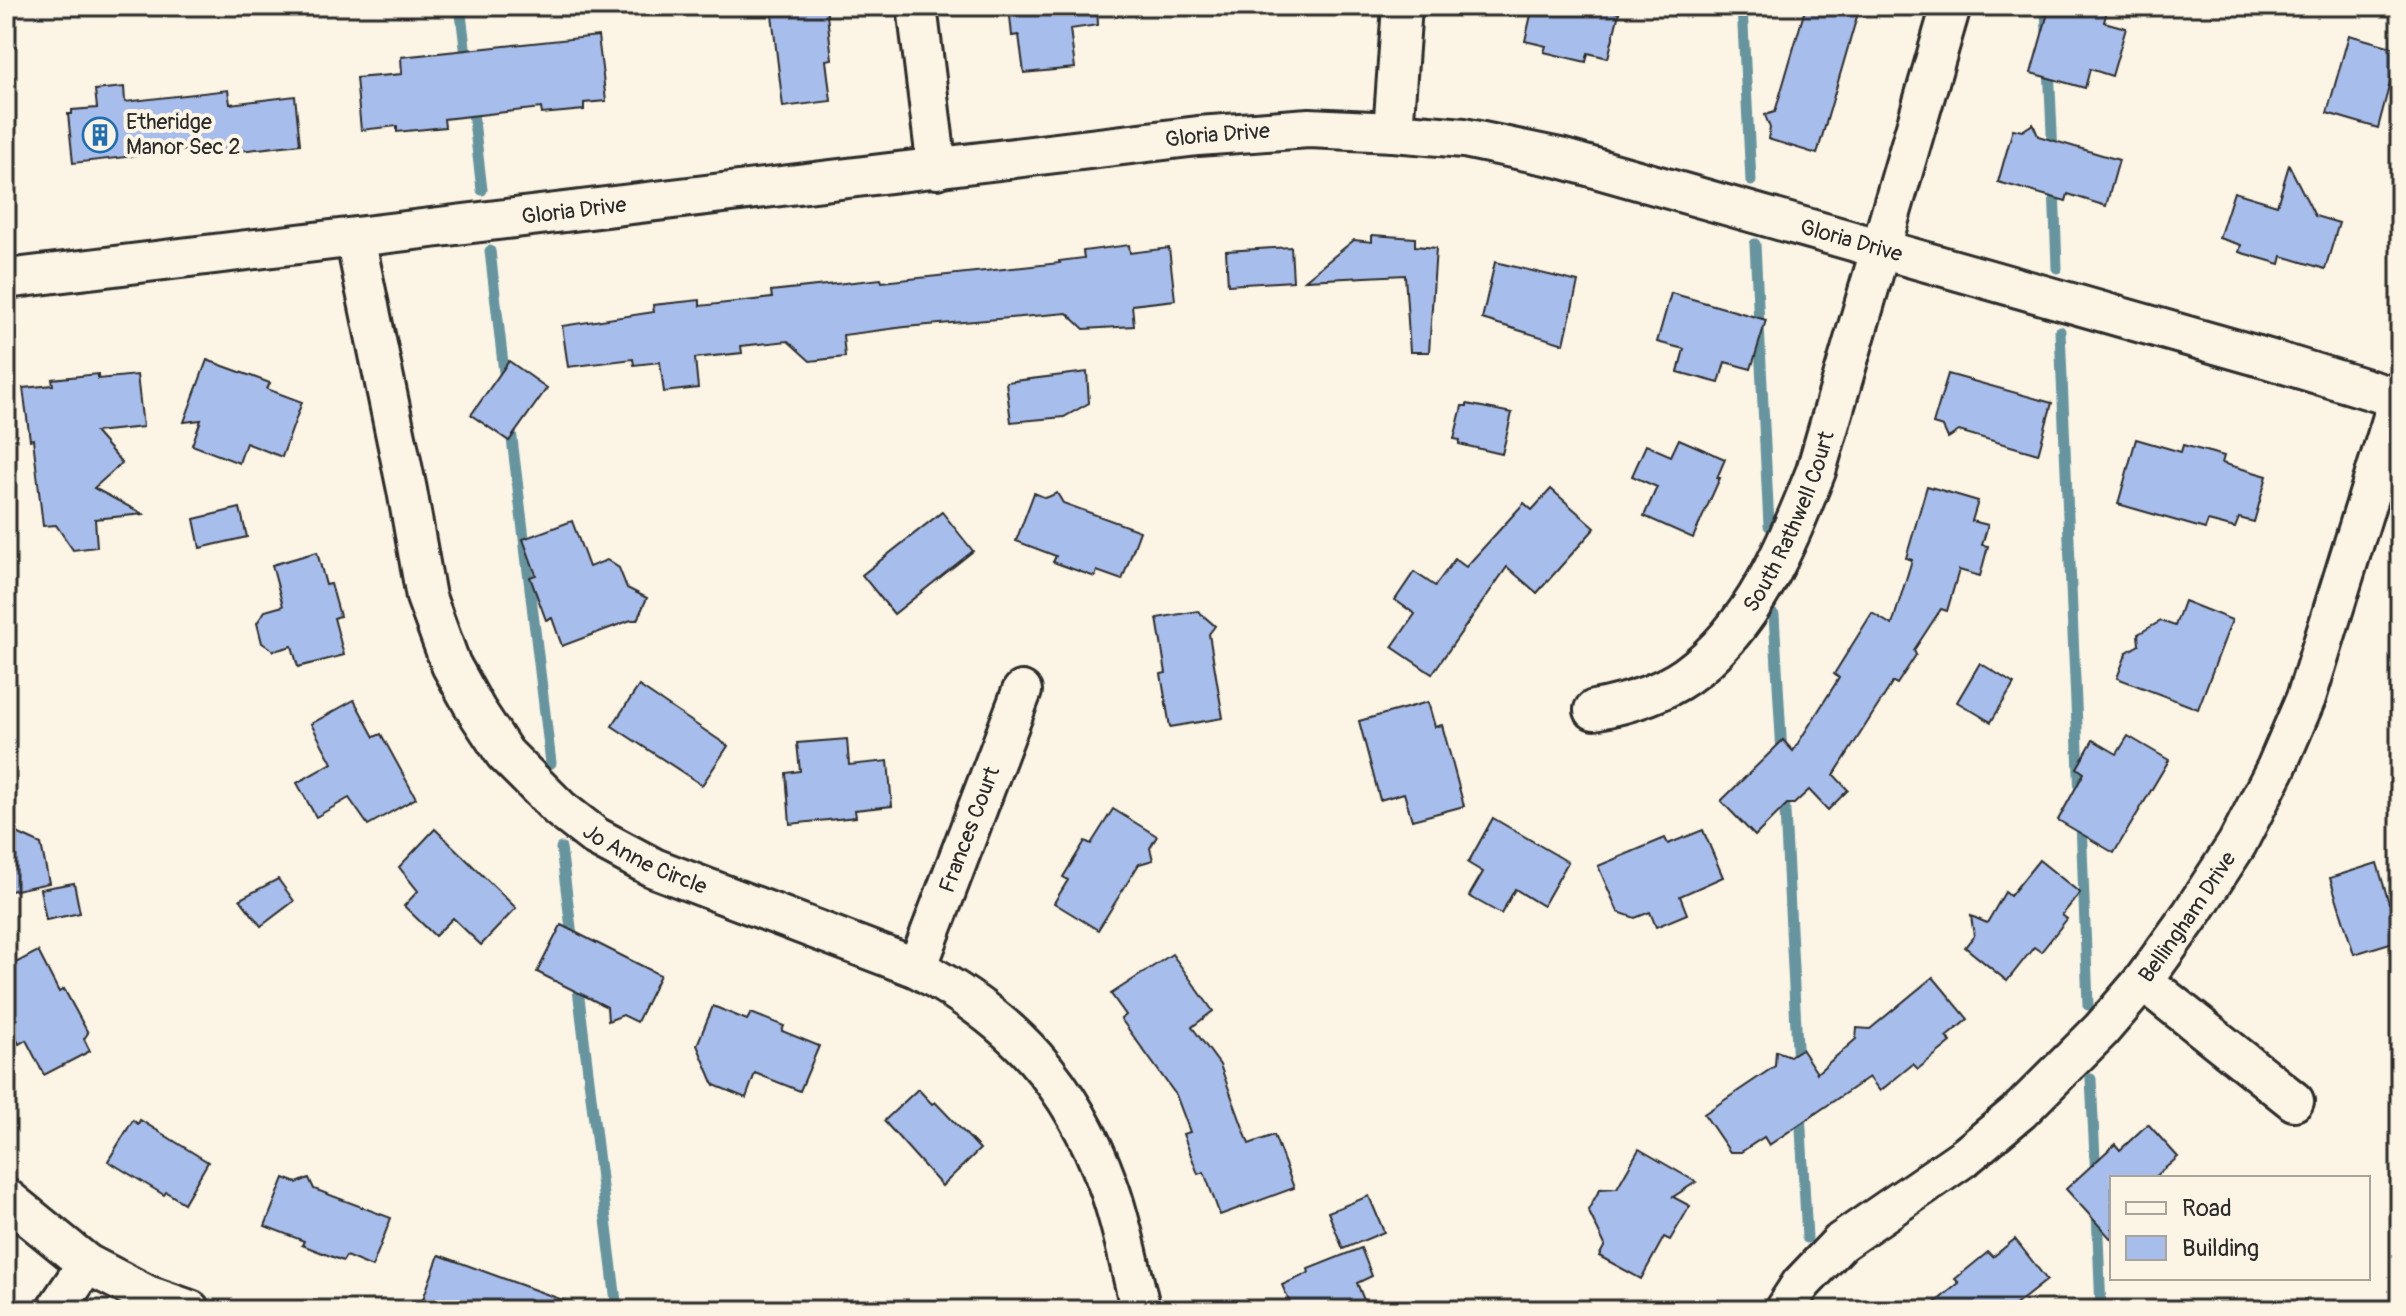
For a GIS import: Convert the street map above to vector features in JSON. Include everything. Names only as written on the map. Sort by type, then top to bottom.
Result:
[{"type":"street","points":[[917,6],[937,169]]},
{"type":"street","points":[[1393,132],[1402,6]]},
{"type":"street","name":"South Rathwell Court","points":[[1594,710],[1624,704],[1666,688],[1686,676],[1726,640],[1751,605],[1793,531],[1816,471],[1951,6]]},
{"type":"street","name":"Gloria Drive","points":[[6,279],[1198,136],[1309,128],[1393,132],[1464,138],[1560,158],[2399,397]]},
{"type":"street","name":"Jo Anne Circle","points":[[355,238],[426,597],[451,665],[505,754],[560,809],[596,837],[654,868],[917,968],[954,989],[1006,1027],[1041,1063],[1076,1112],[1108,1185],[1141,1310]]},
{"type":"street","name":"Bellingham Drive","points":[[1784,1310],[1801,1284],[1841,1242],[1966,1156],[2020,1111],[2101,1030],[2143,981],[2192,913],[2237,844],[2306,698],[2399,397]]},
{"type":"street","name":"Frances Court","points":[[917,968],[1022,691]]},
{"type":"street","points":[[2143,981],[2294,1101]]},
{"type":"street","points":[[6,1198],[87,1264],[147,1295],[190,1310]]},
{"type":"street","points":[[56,1310],[87,1264]]},
{"type":"building","points":[[771,6],[826,6],[832,59],[826,60],[831,101],[783,107]]},
{"type":"building","points":[[1009,6],[1097,6],[1098,25],[1070,29],[1075,68],[1024,73],[1019,35],[1012,36]]},
{"type":"building","points":[[1533,6],[1591,6],[1619,13],[1608,58],[1588,53],[1586,62],[1544,52],[1546,46],[1525,41]]},
{"type":"building","points":[[1806,6],[1860,6],[1817,154],[1768,139],[1770,128],[1765,115],[1775,112]]},
{"type":"building","points":[[2050,6],[2108,6],[2104,22],[2126,28],[2112,76],[2090,69],[2085,88],[2031,73]]},
{"type":"building","points":[[2349,35],[2399,49],[2378,128],[2327,113]]},
{"type":"building","points":[[598,36],[606,101],[584,103],[584,110],[542,114],[541,108],[444,119],[445,127],[397,132],[397,126],[361,130],[356,78],[402,74],[401,57]]},
{"type":"building","points":[[124,87],[125,102],[228,90],[230,104],[295,96],[300,144],[215,154],[214,147],[73,163],[68,114],[72,114],[72,110],[97,108],[95,90]]},
{"type":"building","points":[[2033,124],[2038,136],[2119,160],[2106,206],[2068,194],[2066,201],[1998,182],[2013,129],[2022,131]]},
{"type":"building","points":[[2289,165],[2315,216],[2339,223],[2325,269],[2282,256],[2280,264],[2239,252],[2241,245],[2219,238],[2234,192],[2277,205]]},
{"type":"building","points":[[1372,235],[1415,238],[1415,246],[1436,248],[1429,352],[1410,352],[1405,275],[1305,280],[1354,240],[1372,242]]},
{"type":"building","points":[[1129,245],[1130,253],[1169,248],[1175,300],[1132,305],[1134,326],[1084,329],[1067,313],[905,327],[843,335],[845,357],[810,361],[788,341],[741,346],[742,353],[695,358],[698,388],[664,392],[660,362],[634,365],[633,359],[568,367],[562,326],[654,312],[653,305],[700,300],[700,306],[772,298],[771,291],[1060,263],[1084,258],[1083,251]]},
{"type":"building","points":[[1291,247],[1293,281],[1228,285],[1226,251]]},
{"type":"building","points":[[1495,262],[1578,282],[1564,344],[1482,319]]},
{"type":"building","points":[[1671,293],[1766,320],[1751,369],[1725,362],[1719,383],[1678,372],[1684,349],[1657,342]]},
{"type":"building","points":[[207,360],[270,383],[267,389],[302,402],[282,457],[246,443],[239,463],[192,445],[201,420],[184,422]]},
{"type":"building","points":[[509,361],[547,388],[509,441],[471,415]]},
{"type":"building","points":[[1087,372],[1089,403],[1064,417],[1011,422],[1006,382]]},
{"type":"building","points":[[98,374],[98,379],[137,375],[143,427],[95,432],[122,463],[94,488],[143,514],[95,519],[97,547],[73,550],[56,525],[43,526],[33,439],[30,440],[23,388],[53,385],[52,379]]},
{"type":"building","points":[[1948,374],[2052,403],[2038,454],[1959,431],[1948,438],[1943,427],[1933,424]]},
{"type":"building","points":[[1467,404],[1512,413],[1502,454],[1459,444],[1460,440],[1454,439],[1462,406]]},
{"type":"building","points":[[1679,439],[1725,459],[1717,478],[1720,478],[1693,538],[1644,516],[1657,487],[1632,476],[1646,445],[1671,456]]},
{"type":"building","points":[[2136,439],[2181,452],[2183,445],[2224,456],[2222,463],[2267,476],[2254,522],[2239,518],[2235,528],[2208,521],[2205,529],[2118,504]]},
{"type":"building","points":[[1927,486],[1978,501],[1972,521],[1988,525],[1982,545],[1988,546],[1980,576],[1959,570],[1947,611],[1941,609],[1914,650],[1916,655],[1897,684],[1893,682],[1834,775],[1848,790],[1828,810],[1809,790],[1794,804],[1787,804],[1755,836],[1721,801],[1783,740],[1793,751],[1839,678],[1834,674],[1872,613],[1892,625],[1912,560],[1906,558]]},
{"type":"building","points":[[1551,489],[1595,528],[1537,593],[1507,567],[1432,674],[1392,647],[1415,614],[1395,600],[1414,572],[1435,586],[1455,559],[1466,567],[1524,503],[1532,510]]},
{"type":"building","points":[[1034,493],[1046,498],[1057,493],[1063,503],[1140,531],[1122,580],[1097,571],[1095,577],[1053,562],[1056,556],[1016,541]]},
{"type":"building","points":[[240,508],[247,537],[200,548],[194,519]]},
{"type":"building","points":[[942,512],[973,551],[894,614],[862,575]]},
{"type":"building","points":[[572,521],[589,567],[607,560],[619,568],[627,588],[647,598],[637,620],[562,646],[552,618],[546,620],[530,577],[536,575],[523,539]]},
{"type":"building","points":[[317,552],[326,585],[331,584],[340,616],[334,618],[344,655],[298,667],[292,646],[274,651],[262,643],[257,623],[265,611],[283,606],[272,565]]},
{"type":"building","points":[[2184,601],[2232,620],[2198,709],[2117,678],[2127,652],[2139,645],[2138,634],[2161,621],[2175,626]]},
{"type":"building","points":[[1198,611],[1215,626],[1209,634],[1223,718],[1170,727],[1161,674],[1166,673],[1157,618]]},
{"type":"building","points":[[1980,663],[2014,684],[1991,722],[1957,702]]},
{"type":"building","points":[[639,686],[728,746],[702,785],[612,726]]},
{"type":"building","points":[[354,700],[374,737],[381,734],[416,798],[368,825],[349,798],[316,817],[297,783],[332,763],[311,724]]},
{"type":"building","points":[[1428,702],[1435,727],[1442,725],[1464,806],[1412,820],[1404,793],[1380,800],[1359,721]]},
{"type":"building","points":[[2128,736],[2169,760],[2114,853],[2058,820],[2084,773],[2077,768],[2093,740],[2117,754]]},
{"type":"building","points":[[847,739],[849,765],[888,761],[892,806],[855,810],[856,817],[790,824],[786,773],[800,771],[797,743]]},
{"type":"building","points":[[1113,809],[1157,836],[1150,848],[1153,860],[1139,864],[1098,930],[1054,903],[1068,880],[1063,877],[1085,841],[1091,844]]},
{"type":"building","points":[[1493,818],[1568,862],[1543,906],[1515,889],[1501,914],[1469,896],[1483,872],[1468,863]]},
{"type":"building","points":[[6,828],[41,844],[49,883],[6,892]]},
{"type":"building","points":[[435,829],[516,908],[481,945],[453,918],[435,936],[404,906],[418,891],[399,867]]},
{"type":"building","points":[[1703,830],[1723,877],[1680,896],[1687,914],[1656,927],[1650,912],[1635,918],[1618,912],[1598,866],[1665,838],[1668,844]]},
{"type":"building","points":[[2039,860],[2080,893],[2062,915],[2067,919],[2041,952],[2034,947],[2007,981],[1965,947],[1974,936],[1971,916],[1987,923],[2005,892],[2010,896]]},
{"type":"building","points":[[2377,863],[2389,903],[2400,900],[2400,940],[2354,954],[2330,878]]},
{"type":"building","points":[[278,879],[294,901],[261,926],[240,899]]},
{"type":"building","points":[[74,883],[80,913],[46,920],[40,889]]},
{"type":"building","points":[[561,925],[660,975],[637,1022],[623,1015],[608,1021],[607,1007],[537,972]]},
{"type":"building","points":[[38,951],[59,992],[64,989],[88,1033],[84,1039],[90,1051],[44,1075],[26,1040],[19,1044],[6,1019],[6,968]]},
{"type":"building","points":[[1172,954],[1213,1011],[1192,1027],[1220,1065],[1249,1144],[1274,1135],[1294,1188],[1220,1215],[1204,1172],[1198,1174],[1183,1134],[1190,1132],[1176,1095],[1121,1019],[1126,1015],[1111,994]]},
{"type":"building","points":[[1933,977],[1968,1019],[1946,1037],[1951,1042],[1918,1069],[1913,1064],[1880,1091],[1869,1077],[1769,1145],[1764,1137],[1741,1152],[1730,1152],[1704,1114],[1775,1066],[1776,1051],[1790,1056],[1801,1049],[1817,1073],[1856,1039],[1857,1028],[1870,1029]]},
{"type":"building","points":[[713,1006],[747,1020],[751,1013],[784,1026],[782,1031],[819,1046],[800,1091],[755,1073],[746,1098],[714,1085],[697,1045]]},
{"type":"building","points":[[918,1089],[932,1104],[935,1102],[980,1149],[942,1186],[884,1121]]},
{"type":"building","points":[[133,1120],[138,1124],[140,1120],[208,1162],[184,1203],[166,1192],[164,1195],[108,1161]]},
{"type":"building","points":[[2148,1124],[2178,1157],[2156,1176],[2110,1176],[2110,1238],[2066,1189],[2115,1144],[2120,1150]]},
{"type":"building","points":[[1639,1149],[1696,1182],[1673,1197],[1690,1206],[1670,1240],[1664,1237],[1641,1279],[1599,1256],[1605,1245],[1588,1210],[1600,1189],[1617,1188]]},
{"type":"building","points":[[284,1178],[297,1183],[309,1178],[314,1189],[391,1218],[372,1267],[346,1256],[343,1261],[265,1226]]},
{"type":"building","points":[[1369,1196],[1384,1232],[1343,1249],[1328,1212]]},
{"type":"building","points":[[2015,1239],[2047,1280],[2009,1310],[1926,1310],[1959,1283],[1955,1279],[1988,1252],[1993,1257]]},
{"type":"building","points":[[1361,1248],[1372,1276],[1357,1283],[1368,1310],[1293,1310],[1282,1285],[1309,1273],[1308,1269]]},
{"type":"building","points":[[439,1255],[582,1307],[582,1310],[453,1310],[423,1299]]},
{"type":"waterway","points":[[460,6],[467,63]]},
{"type":"waterway","points":[[1742,6],[1751,181]]},
{"type":"waterway","points":[[2046,6],[2047,32]]},
{"type":"waterway","points":[[2049,65],[2053,156]]},
{"type":"waterway","points":[[472,104],[482,190]]},
{"type":"waterway","points":[[2054,185],[2057,268]]},
{"type":"waterway","points":[[1755,244],[1769,526]]},
{"type":"waterway","points":[[490,251],[505,381]]},
{"type":"waterway","points":[[2060,331],[2080,796]]},
{"type":"waterway","points":[[510,422],[551,763]]},
{"type":"waterway","points":[[1774,615],[1782,754]]},
{"type":"waterway","points":[[1784,792],[1798,1066]]},
{"type":"waterway","points":[[2081,821],[2088,1005]]},
{"type":"waterway","points":[[561,848],[573,944]]},
{"type":"waterway","points":[[577,981],[617,1310]]},
{"type":"waterway","points":[[2091,1079],[2096,1178]]},
{"type":"waterway","points":[[1800,1111],[1807,1238]]},
{"type":"waterway","points":[[2097,1211],[2101,1310]]},
{"type":"place","name":"Etheridge Manor Sec 2","points":[[100,135]]}]
